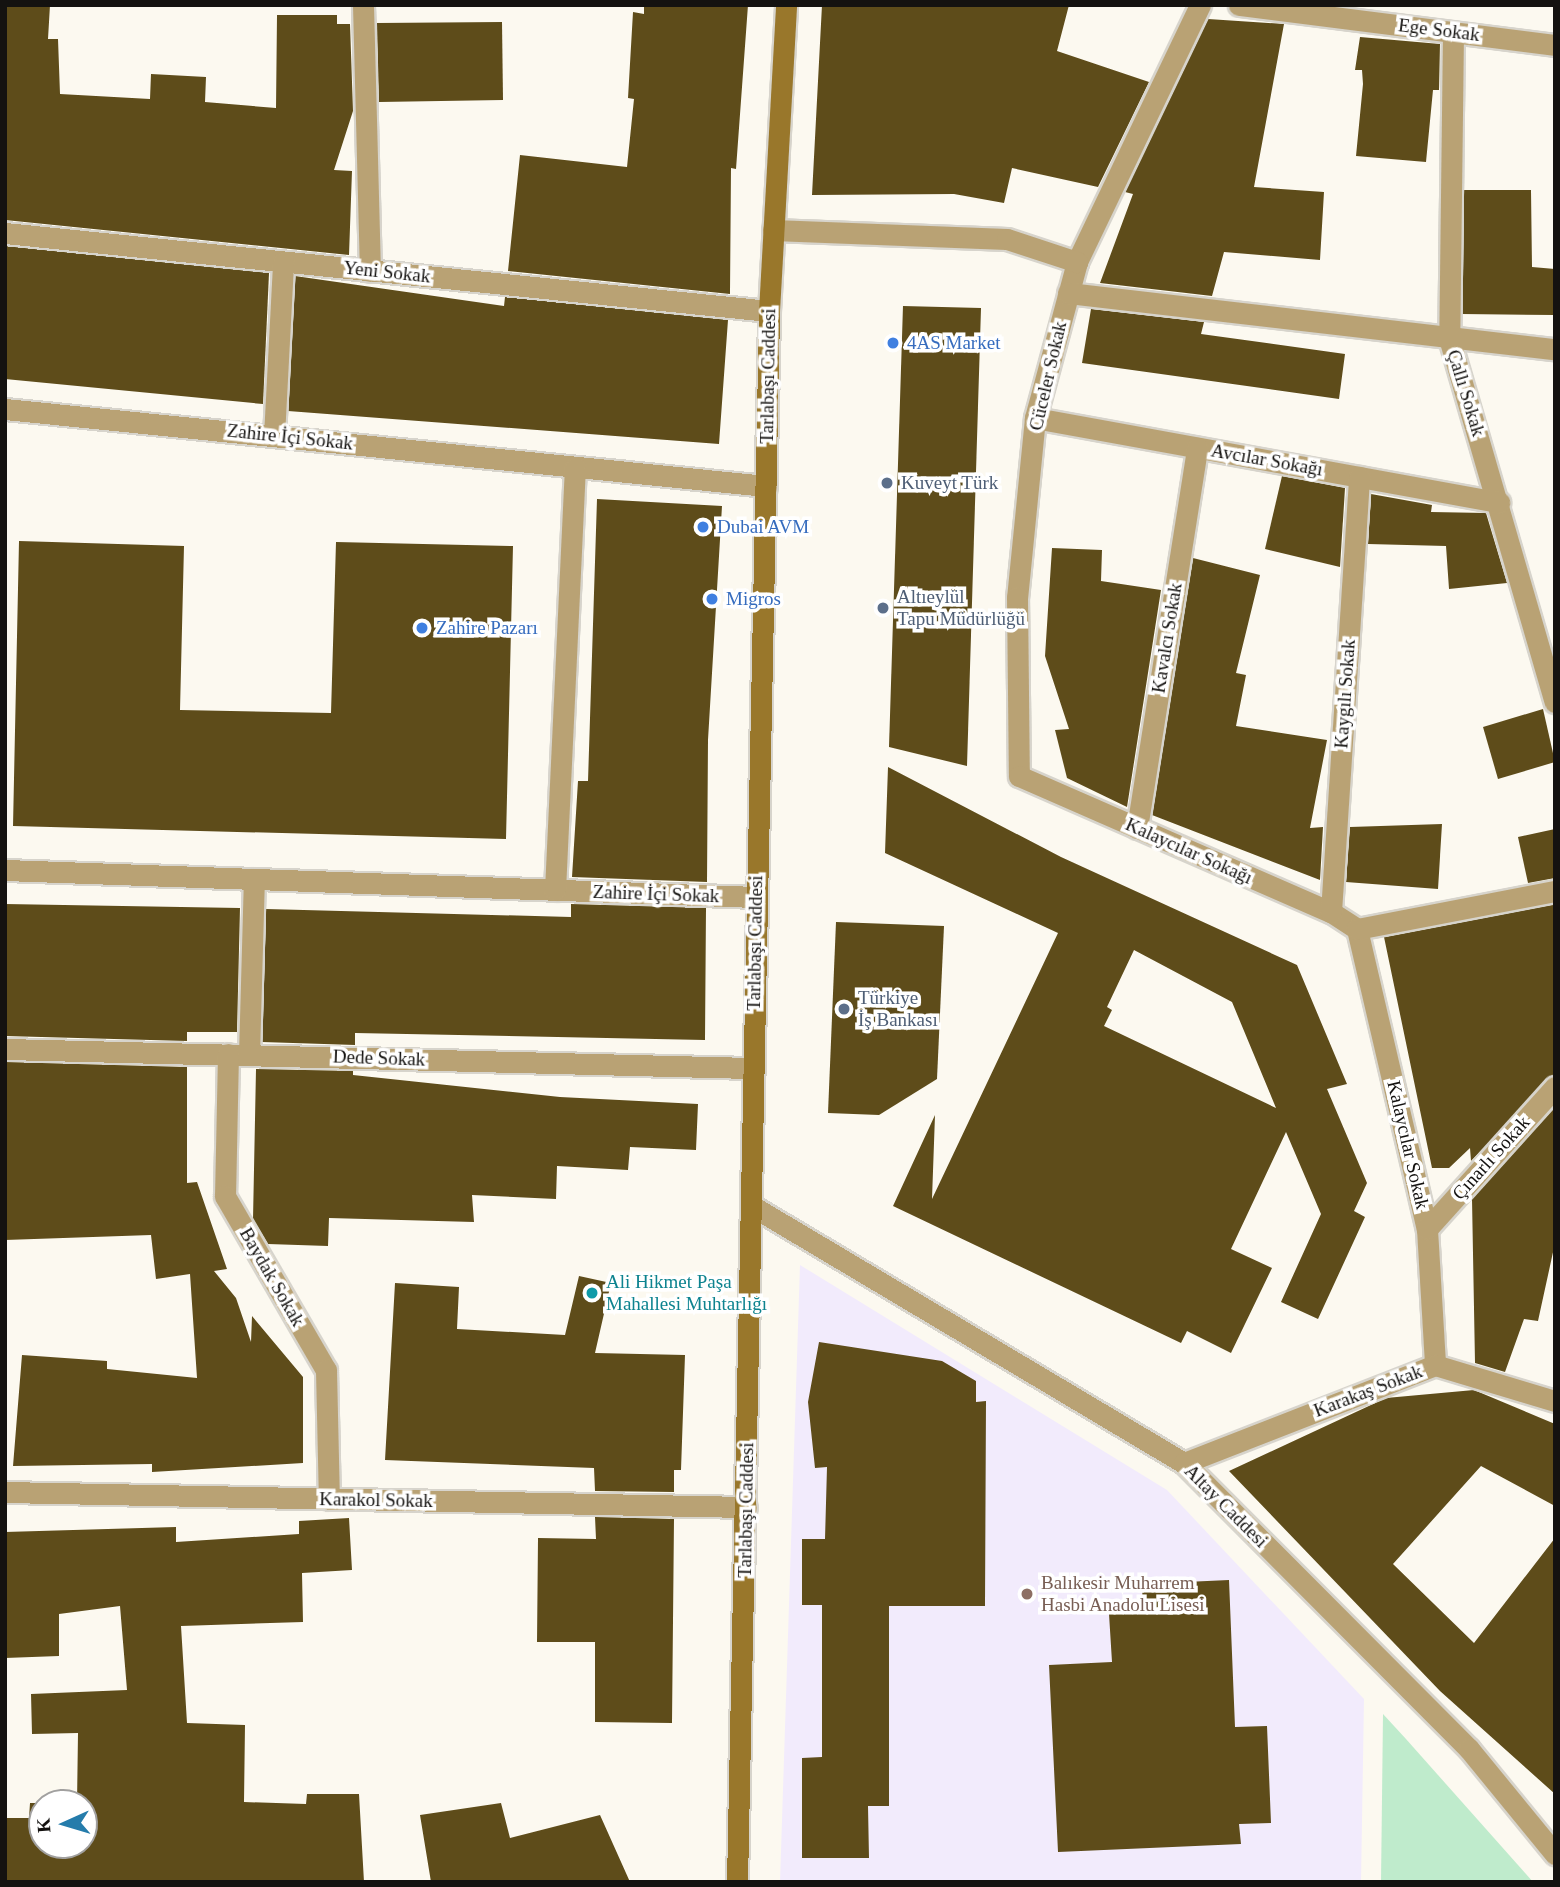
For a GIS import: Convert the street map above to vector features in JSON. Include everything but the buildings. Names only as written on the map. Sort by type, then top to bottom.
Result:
[{"type":"main road","name":"Tarlabaşı Caddesi","points":[[737,1882],[769,311],[786,5]]},
{"type":"street","points":[[363,5],[370,271]]},
{"type":"street","name":"Cüceler Sokak","points":[[1019,776],[1017,597],[1035,418],[1077,262],[1200,5]]},
{"type":"street","name":"Ege Sokak","points":[[1239,5],[1555,45]]},
{"type":"street","name":"Çallı Sokak","points":[[1453,32],[1449,338],[1499,502],[1555,702]]},
{"type":"street","points":[[773,230],[1007,239],[1077,262]]},
{"type":"street","name":"Yeni Sokak","points":[[5,233],[769,311]]},
{"type":"street","points":[[274,436],[283,262]]},
{"type":"street","points":[[1068,293],[1555,349]]},
{"type":"street","name":"Zahire İçi Sokak","points":[[5,409],[766,486]]},
{"type":"street","name":"Avcılar Sokağı","points":[[1035,418],[1499,502]]},
{"type":"street","name":"Kavalcı Sokak","points":[[1137,828],[1197,448]]},
{"type":"street","points":[[555,890],[575,467]]},
{"type":"street","name":"Kaygılı Sokak","points":[[1331,912],[1359,477]]},
{"type":"street","name":"Kalaycılar Sokağı","points":[[1019,776],[1331,912],[1357,929]]},
{"type":"street","name":"Zahire İçi Sokak","points":[[5,870],[756,897]]},
{"type":"street","name":"Baydak Sokak","points":[[254,879],[225,1196],[326,1370],[329,1499]]},
{"type":"street","points":[[1357,929],[1555,891]]},
{"type":"street","name":"Kalaycılar Sokak","points":[[1357,929],[1427,1229],[1435,1365]]},
{"type":"street","name":"Dede Sokak","points":[[5,1049],[752,1069]]},
{"type":"street","name":"Çınarlı Sokak","points":[[1427,1229],[1555,1087]]},
{"type":"street","name":"Altay Caddesi","points":[[752,1206],[1184,1463],[1469,1749],[1555,1854]]},
{"type":"street","name":"Karakaş Sokak","points":[[1184,1463],[1435,1365],[1555,1401]]},
{"type":"street","name":"Karakol Sokak","points":[[5,1492],[746,1507]]},
{"type":"shaded area","name":"Balıkesir Muharrem Hasbi Anadolu Lisesi","points":[[800,1265],[1167,1490],[1364,1699],[1361,1882],[780,1882]]},
{"type":"green space","points":[[1383,1714],[1406,1739],[1533,1882],[1381,1882]]},
{"type":"place","name":"4AS Market","points":[[893,343]]},
{"type":"place","name":"Kuveyt Türk","points":[[887,483]]},
{"type":"place","name":"Dubai AVM","points":[[703,527]]},
{"type":"place","name":"Migros","points":[[712,599]]},
{"type":"place","name":"Altıeylül Tapu Müdürlüğü","points":[[883,608]]},
{"type":"place","name":"Zahire Pazarı","points":[[422,628]]},
{"type":"place","name":"Türkiye İş Bankası","points":[[844,1009]]},
{"type":"place","name":"Ali Hikmet Paşa Mahallesi Muhtarlığı","points":[[592,1293]]},
{"type":"place","name":"Balıkesir Muharrem Hasbi Anadolu Lisesi","points":[[1027,1594]]}]
